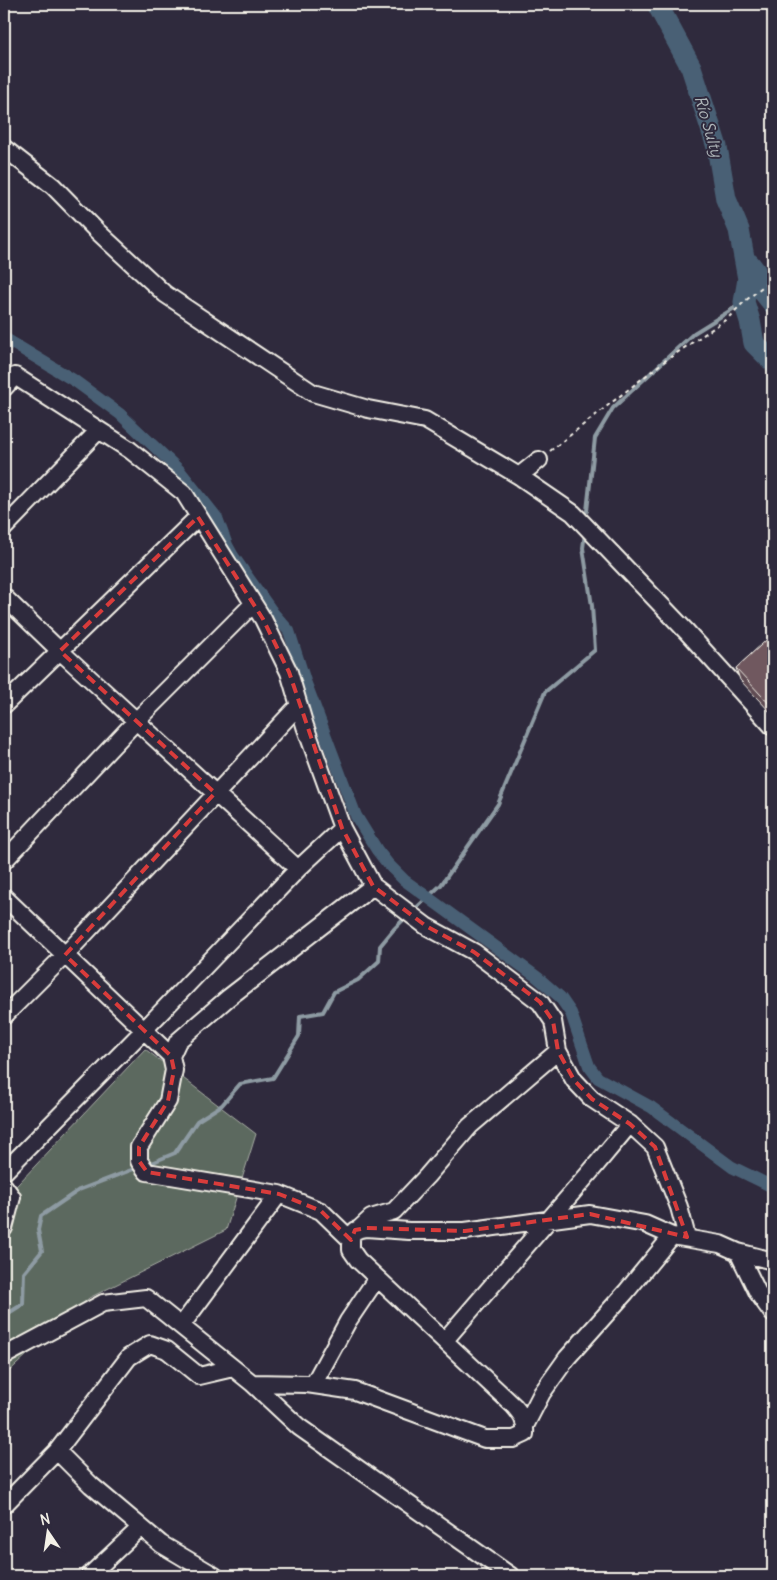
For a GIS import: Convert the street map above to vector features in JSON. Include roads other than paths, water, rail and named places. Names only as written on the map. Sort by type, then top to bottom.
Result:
[{"type":"street","points":[[4,148],[53,186],[165,294],[313,393],[368,409],[425,420],[519,476],[573,514],[687,632],[773,727]]},
{"type":"street","points":[[4,388],[15,376],[130,450],[184,493],[263,619],[289,672],[342,828],[374,886],[426,926],[474,952],[540,1002],[553,1020],[558,1051],[574,1080],[592,1099],[630,1124],[655,1148],[679,1207],[680,1236],[626,1292],[567,1358],[542,1393],[526,1424],[525,1434],[514,1439],[485,1439],[355,1391],[313,1385],[252,1384]]},
{"type":"street","points":[[4,528],[99,430]]},
{"type":"street","points":[[519,476],[539,460]]},
{"type":"street","points":[[4,705],[198,517]]},
{"type":"street","points":[[4,597],[60,651],[298,869]]},
{"type":"street","points":[[4,861],[136,721],[253,604]]},
{"type":"street","points":[[4,1016],[65,955],[299,705]]},
{"type":"street","points":[[4,1172],[144,1030],[298,869],[342,828]]},
{"type":"street","points":[[171,1056],[178,1041],[228,998],[374,886]]},
{"type":"street","points":[[4,897],[171,1056],[174,1070],[168,1101],[139,1146],[143,1166],[279,1194],[320,1211],[354,1235]]},
{"type":"street","points":[[526,1424],[522,1415],[514,1406],[358,1260],[351,1250],[354,1235],[371,1218],[394,1211],[470,1126],[558,1051]]},
{"type":"street","points":[[444,1340],[630,1124]]},
{"type":"street","points":[[4,1186],[12,1197],[4,1228]]},
{"type":"street","points":[[181,1326],[279,1194]]},
{"type":"street","points":[[354,1235],[366,1228],[409,1231],[465,1231],[590,1214],[645,1224],[680,1236],[720,1244],[738,1252],[773,1261]]},
{"type":"street","points":[[738,1252],[758,1293],[773,1314]]},
{"type":"street","points":[[313,1385],[348,1321],[377,1278]]},
{"type":"street","points":[[4,1356],[103,1303],[146,1298],[252,1384],[299,1427],[511,1576]]},
{"type":"street","points":[[4,1505],[57,1451],[129,1357],[150,1344],[167,1350],[199,1376],[233,1368]]},
{"type":"street","points":[[57,1451],[91,1484],[161,1544],[215,1576]]},
{"type":"street","points":[[89,1576],[141,1527]]},
{"type":"waterway","name":"Río Sulty","points":[[657,4],[691,67],[717,147],[726,199],[739,230],[748,279],[744,302],[754,343],[773,362]]},
{"type":"waterway","name":"Río Sulty","points":[[750,264],[756,272],[761,289],[773,304]]},
{"type":"waterway","points":[[587,511],[595,438],[613,408],[694,333],[744,302]]},
{"type":"waterway","points":[[4,338],[75,381],[120,414],[179,470],[217,518],[233,556],[273,613],[289,631],[305,681],[356,816],[388,864],[404,880],[537,977],[560,997],[571,1013],[589,1066],[598,1078],[651,1107],[732,1167],[773,1187]]},
{"type":"waterway","points":[[413,911],[441,885],[498,804],[545,692],[595,650],[592,606],[583,548],[585,533]]},
{"type":"waterway","points":[[146,1165],[175,1153],[197,1121],[222,1105],[240,1084],[273,1078],[299,1036],[300,1016],[323,1012],[334,992],[358,980],[379,961],[380,946],[406,917]]},
{"type":"waterway","points":[[4,1316],[23,1304],[24,1273],[42,1251],[38,1230],[41,1216],[79,1190],[139,1167]]}]
